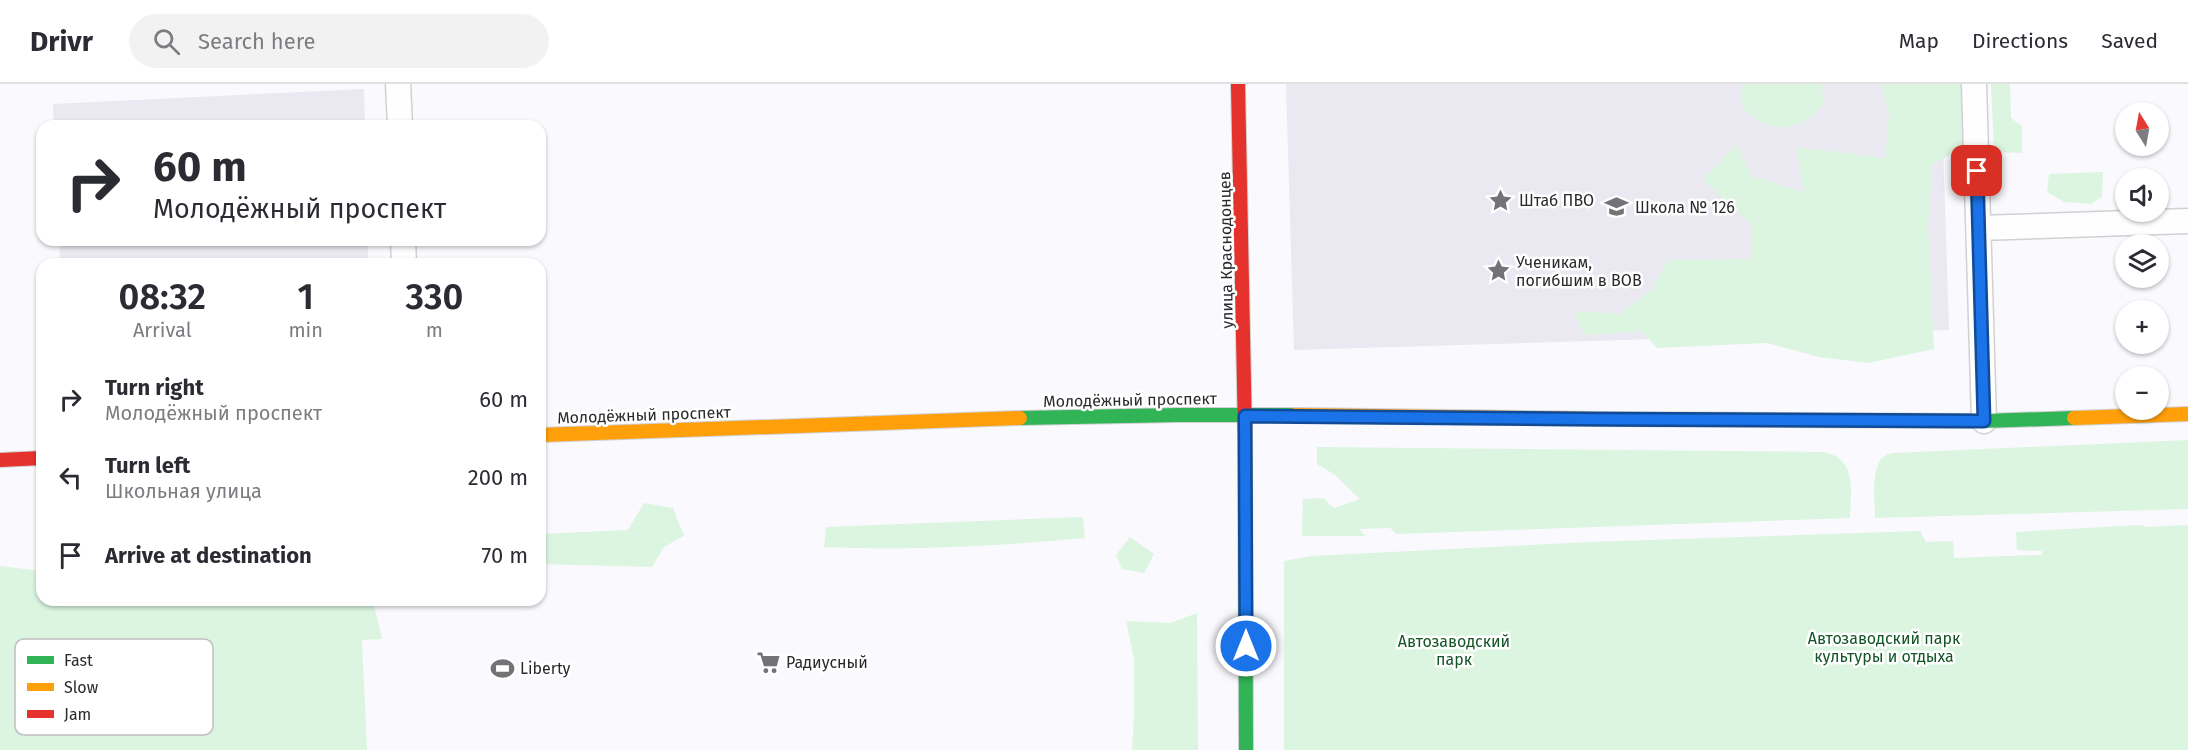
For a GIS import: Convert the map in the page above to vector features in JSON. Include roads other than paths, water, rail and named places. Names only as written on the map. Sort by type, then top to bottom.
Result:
[{"type":"main road","name":"улица Краснодонцев","points":[[1238,84],[1245,416],[1246,750]]},
{"type":"main road","name":"Молодёжный проспект","points":[[546,435],[997,419],[1456,416],[1678,421],[1984,421],[2188,414]]},
{"type":"main road","points":[[0,460],[36,458]]},
{"type":"street","points":[[398,84],[400,120]]},
{"type":"street","points":[[1974,84],[1984,421]]},
{"type":"street","points":[[1979,228],[2188,221]]},
{"type":"place","name":"Штаб ПВО","points":[[1501,200]]},
{"type":"place","name":"Школа № 126","points":[[1617,207]]},
{"type":"place","name":"Ученикам, погибшим в ВОВ","points":[[1498,271]]},
{"type":"place","name":"Радиусный","points":[[768,662]]},
{"type":"place","name":"Liberty","points":[[502,668]]},
{"type":"park label","name":"Автозаводский парк культуры и отдыха","points":[[1884,647]]},
{"type":"park label","name":"Автозаводский парк","points":[[1454,650]]}]
